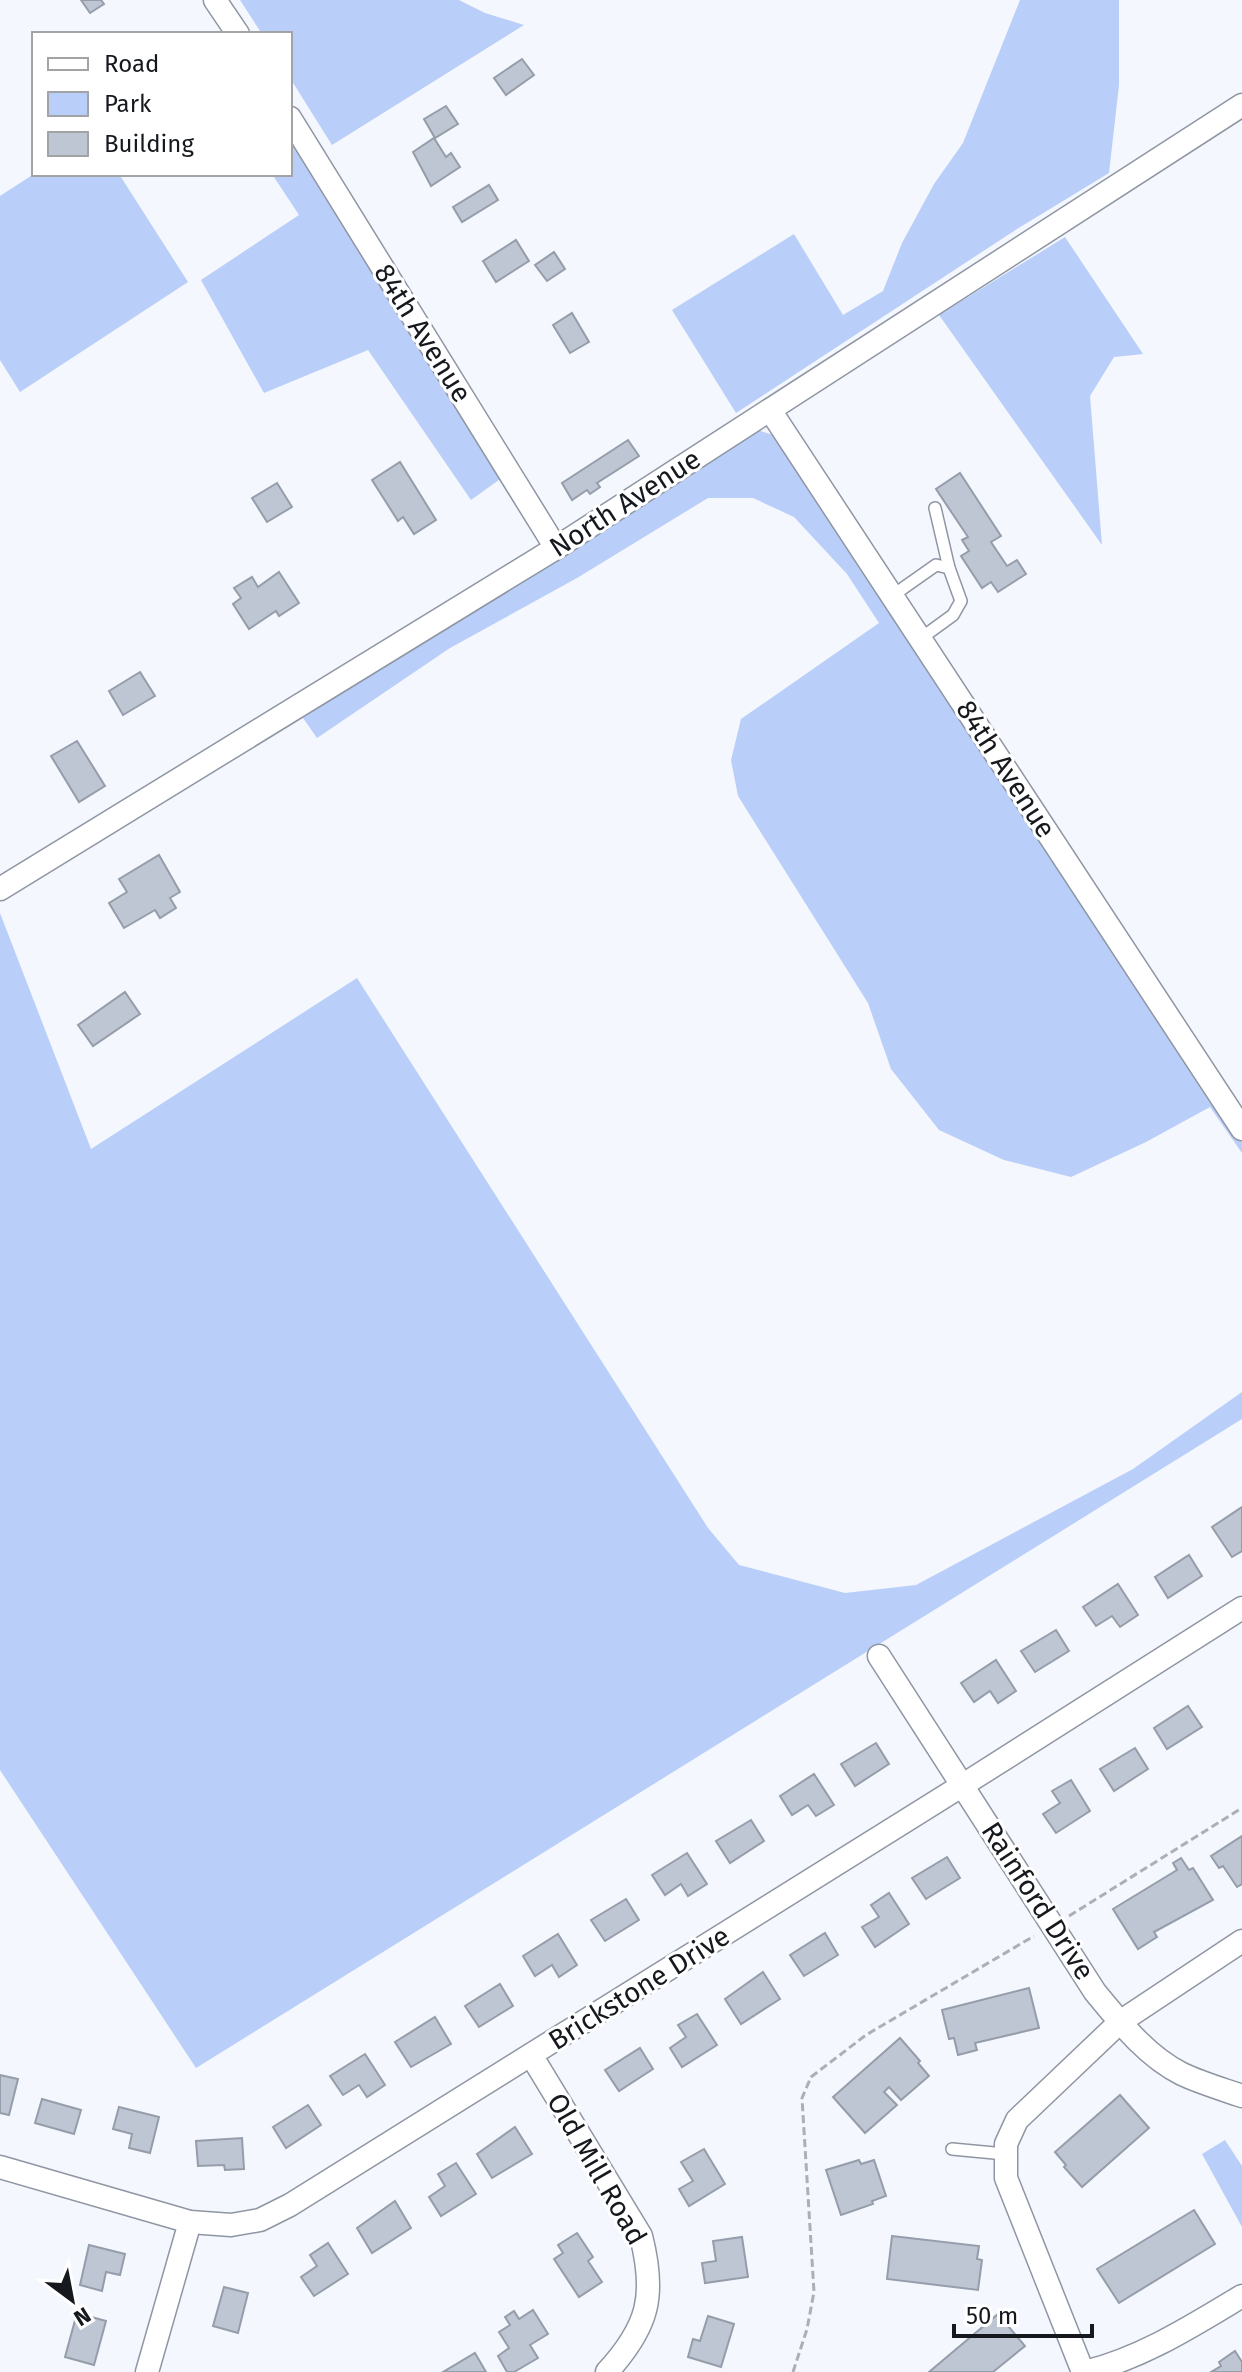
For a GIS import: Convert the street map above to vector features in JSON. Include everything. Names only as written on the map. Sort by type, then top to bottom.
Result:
[{"type":"street","points":[[215,0],[237,32]]},
{"type":"street","name":"North Avenue","points":[[0,889],[556,548],[1242,105]]},
{"type":"street","name":"84th Avenue","points":[[292,121],[556,548]]},
{"type":"street","name":"84th Avenue","points":[[770,410],[1242,1129]]},
{"type":"street","name":"Brickstone Drive","points":[[0,2167],[190,2222],[231,2225],[260,2220],[531,2055],[1242,1608]]},
{"type":"street","name":"Rainford Drive","points":[[879,1656],[1095,1992],[1145,2048],[1181,2074],[1242,2096]]},
{"type":"street","points":[[1242,1941],[1120,2022],[1017,2120],[1005,2154],[1006,2178],[1084,2372],[1114,2365],[1184,2331],[1242,2296]]},
{"type":"street","name":"Old Mill Road","points":[[531,2055],[641,2236],[649,2268],[647,2308],[636,2333],[607,2372]]},
{"type":"street","points":[[147,2372],[190,2222]]},
{"type":"lane","points":[[920,639],[953,615],[961,601],[949,568],[935,508]]},
{"type":"lane","points":[[892,596],[936,565],[949,568]]},
{"type":"lane","points":[[952,2149],[1005,2154]]},
{"type":"path","points":[[793,2372],[814,2292],[802,2098],[811,2077],[866,2035],[1053,1926],[1242,1808]]},
{"type":"green space","points":[[240,0],[459,0],[485,13],[524,25],[332,145],[292,81],[292,32],[261,32]]},
{"type":"green space","points":[[1020,0],[1119,0],[1119,85],[1109,173],[1017,229],[736,413],[672,310],[794,234],[843,315],[883,291],[902,243],[934,184],[963,143]]},
{"type":"green space","points":[[292,142],[503,477],[471,500],[368,350],[264,393],[201,280],[299,215],[273,176],[292,176]]},
{"type":"green space","points":[[32,175],[120,176],[188,282],[20,392],[0,360],[0,196]]},
{"type":"green space","points":[[1065,237],[1143,354],[1114,357],[1090,396],[1102,545],[939,315]]},
{"type":"green space","points":[[754,429],[783,438],[1242,1143],[1242,1153],[1210,1107],[1146,1142],[1071,1177],[1004,1160],[939,1130],[891,1069],[868,1003],[738,796],[731,760],[741,719],[879,623],[847,574],[794,517],[753,498],[708,498],[577,578],[450,648],[317,738],[303,718]]},
{"type":"green space","points":[[0,913],[91,1149],[357,978],[708,1528],[739,1565],[845,1593],[916,1585],[1133,1469],[1242,1392],[1242,1419],[196,2068],[0,1770]]},
{"type":"green space","points":[[1225,2140],[1242,2166],[1242,2227],[1202,2154]]},
{"type":"building","points":[[81,0],[101,0],[104,4],[90,13]]},
{"type":"building","points":[[522,59],[534,75],[506,95],[494,78]]},
{"type":"building","points":[[446,106],[458,124],[435,138],[424,119]]},
{"type":"building","points":[[434,138],[446,157],[451,153],[460,167],[431,186],[413,152]]},
{"type":"building","points":[[489,185],[498,200],[462,222],[453,207]]},
{"type":"building","points":[[516,240],[529,261],[496,282],[483,261]]},
{"type":"building","points":[[554,252],[565,269],[547,281],[535,265]]},
{"type":"building","points":[[572,313],[589,342],[570,353],[553,325]]},
{"type":"building","points":[[628,440],[639,456],[597,483],[600,487],[590,494],[587,490],[572,500],[562,483]]},
{"type":"building","points":[[400,462],[436,520],[414,534],[403,517],[398,521],[372,480]]},
{"type":"building","points":[[960,473],[1001,536],[991,542],[1007,566],[1017,560],[1026,574],[998,592],[991,582],[982,588],[961,556],[969,551],[962,540],[968,537],[936,489]]},
{"type":"building","points":[[277,483],[292,507],[267,522],[252,498]]},
{"type":"building","points":[[279,572],[299,603],[279,616],[276,611],[249,629],[233,604],[241,598],[234,588],[252,577],[258,587]]},
{"type":"building","points":[[140,672],[155,696],[123,715],[109,691]]},
{"type":"building","points":[[77,741],[105,786],[79,802],[51,756]]},
{"type":"building","points":[[159,855],[180,892],[170,898],[176,908],[160,918],[155,910],[124,928],[109,903],[127,892],[119,879]]},
{"type":"building","points":[[125,992],[140,1014],[93,1046],[78,1025]]},
{"type":"building","points":[[1242,1507],[1242,1551],[1232,1557],[1212,1527]]},
{"type":"building","points":[[1189,1555],[1202,1576],[1168,1598],[1155,1577]]},
{"type":"building","points":[[1118,1584],[1138,1615],[1120,1627],[1112,1616],[1096,1626],[1083,1607]]},
{"type":"building","points":[[1056,1630],[1069,1651],[1035,1672],[1021,1651]]},
{"type":"building","points":[[996,1660],[1016,1691],[998,1703],[990,1691],[974,1702],[961,1683]]},
{"type":"building","points":[[1188,1706],[1202,1727],[1167,1749],[1154,1728]]},
{"type":"building","points":[[876,1743],[889,1764],[855,1786],[841,1764]]},
{"type":"building","points":[[1135,1748],[1148,1769],[1114,1791],[1100,1769]]},
{"type":"building","points":[[814,1774],[834,1805],[816,1816],[808,1805],[792,1815],[780,1796]]},
{"type":"building","points":[[1071,1780],[1090,1811],[1056,1833],[1043,1814],[1060,1803],[1052,1791]]},
{"type":"building","points":[[751,1820],[764,1841],[730,1863],[716,1841]]},
{"type":"building","points":[[1242,1836],[1242,1884],[1237,1887],[1223,1866],[1219,1868],[1211,1856]]},
{"type":"building","points":[[687,1853],[707,1884],[688,1896],[681,1884],[665,1895],[652,1875]]},
{"type":"building","points":[[947,1857],[960,1878],[926,1899],[912,1878]]},
{"type":"building","points":[[1181,1858],[1189,1870],[1193,1868],[1213,1900],[1154,1932],[1157,1937],[1138,1949],[1113,1909],[1177,1870],[1173,1863]]},
{"type":"building","points":[[889,1893],[909,1924],[875,1947],[862,1927],[879,1917],[871,1905]]},
{"type":"building","points":[[626,1899],[639,1920],[605,1941],[591,1920]]},
{"type":"building","points":[[825,1933],[838,1955],[804,1976],[790,1955]]},
{"type":"building","points":[[558,1934],[577,1965],[559,1977],[552,1965],[535,1976],[523,1956]]},
{"type":"building","points":[[763,1972],[780,1999],[741,2024],[725,1999]]},
{"type":"building","points":[[500,1984],[513,2006],[479,2027],[465,2006]]},
{"type":"building","points":[[1029,1988],[1039,2028],[975,2043],[977,2050],[958,2055],[954,2038],[949,2039],[942,2010]]},
{"type":"building","points":[[697,2014],[717,2045],[682,2067],[670,2048],[686,2037],[678,2025]]},
{"type":"building","points":[[435,2017],[451,2044],[411,2067],[395,2042]]},
{"type":"building","points":[[900,2038],[929,2076],[901,2100],[889,2087],[884,2092],[897,2105],[865,2133],[833,2097]]},
{"type":"building","points":[[640,2048],[653,2069],[619,2091],[605,2070]]},
{"type":"building","points":[[365,2054],[385,2085],[367,2097],[359,2085],[343,2095],[330,2076]]},
{"type":"building","points":[[0,2075],[18,2079],[9,2115],[0,2113]]},
{"type":"building","points":[[1120,2095],[1149,2128],[1082,2187],[1055,2152]]},
{"type":"building","points":[[42,2099],[81,2110],[74,2134],[35,2123]]},
{"type":"building","points":[[308,2105],[321,2125],[286,2148],[273,2127]]},
{"type":"building","points":[[119,2107],[159,2117],[150,2153],[129,2148],[132,2134],[113,2129]]},
{"type":"building","points":[[515,2127],[532,2154],[492,2178],[477,2154]]},
{"type":"building","points":[[242,2138],[244,2169],[225,2170],[224,2165],[198,2166],[196,2141]]},
{"type":"building","points":[[704,2149],[725,2184],[689,2206],[679,2189],[693,2181],[681,2162]]},
{"type":"building","points":[[859,2160],[861,2164],[874,2160],[886,2196],[841,2215],[826,2170]]},
{"type":"building","points":[[456,2163],[476,2194],[441,2216],[429,2197],[445,2186],[438,2174]]},
{"type":"building","points":[[395,2201],[411,2228],[372,2253],[357,2228]]},
{"type":"building","points":[[1194,2210],[1215,2244],[1119,2303],[1097,2269]]},
{"type":"building","points":[[577,2233],[593,2257],[588,2261],[602,2282],[579,2297],[554,2259],[563,2253],[558,2245]]},
{"type":"building","points":[[892,2236],[979,2246],[977,2259],[982,2260],[978,2290],[887,2279]]},
{"type":"building","points":[[742,2237],[748,2277],[705,2283],[702,2263],[716,2261],[713,2241]]},
{"type":"building","points":[[328,2243],[348,2274],[314,2296],[301,2277],[317,2266],[310,2255]]},
{"type":"building","points":[[89,2245],[125,2254],[120,2275],[106,2272],[102,2291],[80,2285]]},
{"type":"building","points":[[224,2287],[248,2293],[238,2333],[213,2326]]},
{"type":"building","points":[[533,2310],[548,2334],[530,2345],[538,2358],[514,2372],[507,2372],[498,2356],[509,2348],[499,2332],[510,2325],[505,2317],[514,2311],[519,2319]]},
{"type":"building","points":[[77,2313],[106,2321],[94,2365],[65,2357]]},
{"type":"building","points":[[998,2314],[1025,2346],[993,2372],[929,2372]]},
{"type":"building","points":[[708,2316],[734,2324],[721,2367],[688,2357],[693,2339],[700,2341]]},
{"type":"building","points":[[1235,2351],[1242,2362],[1242,2372],[1211,2372],[1221,2366],[1219,2362]]},
{"type":"building","points":[[475,2353],[486,2372],[443,2372]]}]
